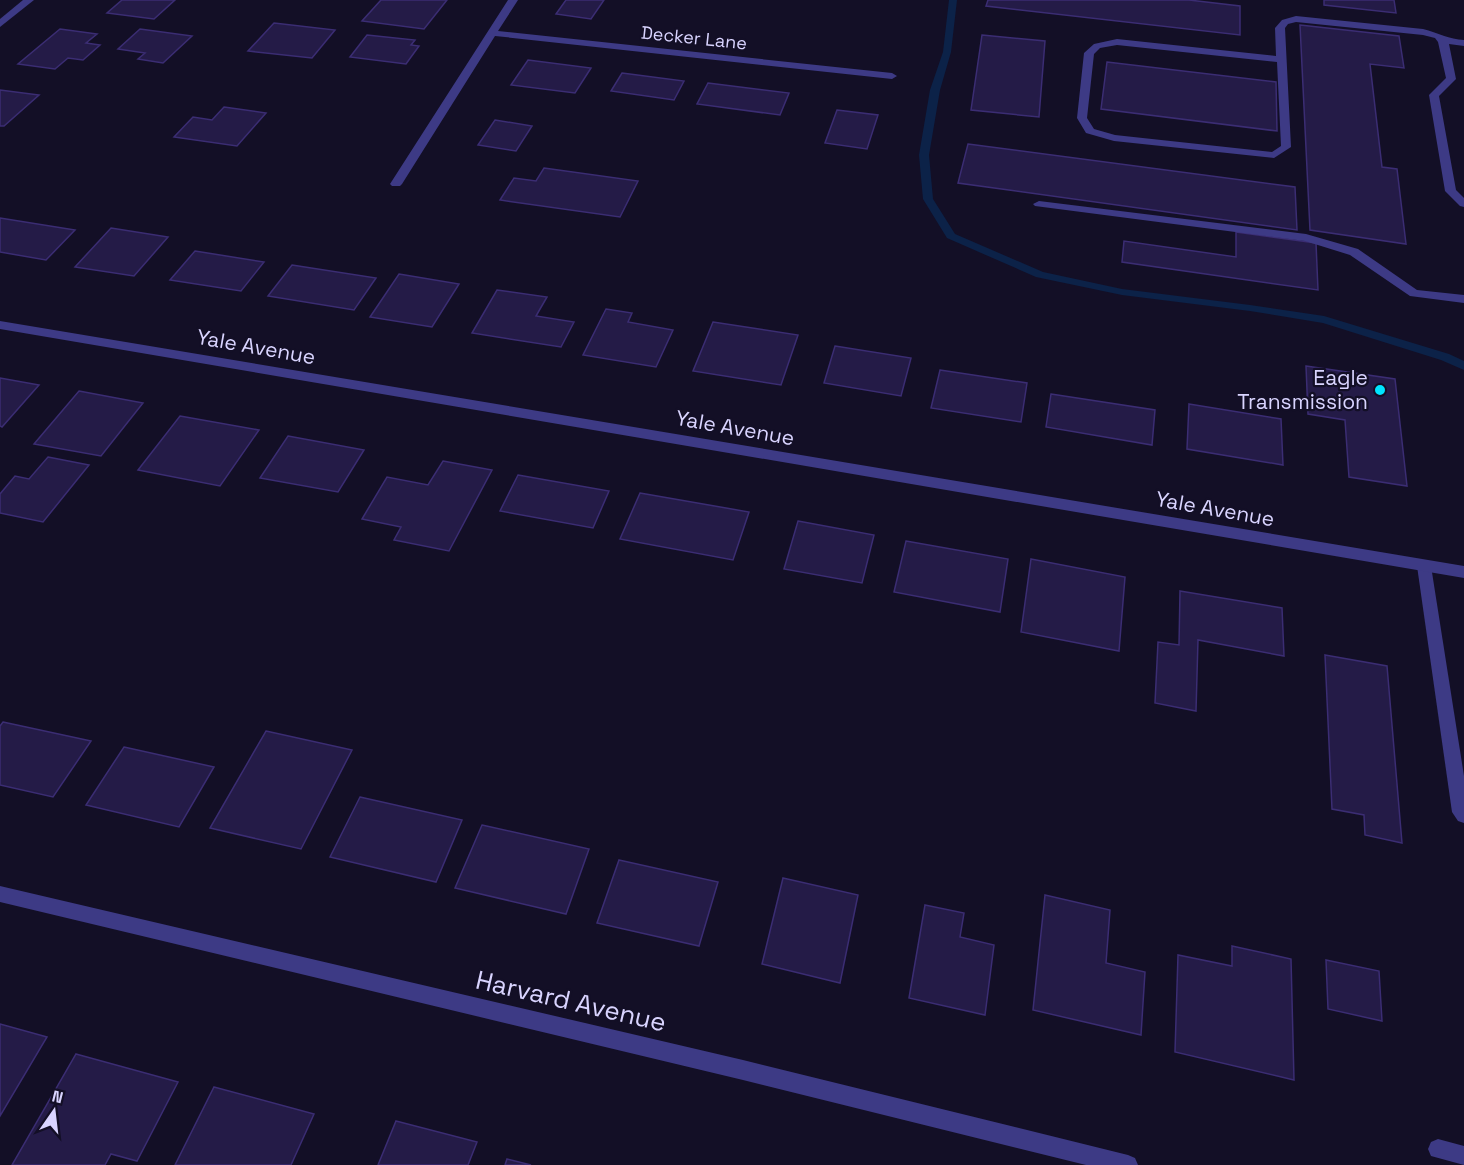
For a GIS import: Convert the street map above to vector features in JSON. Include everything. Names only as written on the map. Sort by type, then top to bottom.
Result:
[{"type":"street","points":[[0,24],[29,0]]},
{"type":"street","points":[[396,184],[513,0]]},
{"type":"street","points":[[1282,60],[1117,42],[1096,46],[1089,53],[1082,118],[1090,131],[1114,138],[1274,155],[1286,147],[1282,60],[1280,28],[1285,22],[1296,19],[1423,32],[1438,36],[1443,41],[1451,79]]},
{"type":"street","name":"Decker Lane","points":[[492,33],[892,76]]},
{"type":"street","points":[[1443,41],[1464,44]]},
{"type":"street","points":[[1464,80],[1451,79],[1434,95],[1451,191],[1464,204]]},
{"type":"street","points":[[1039,204],[1306,238],[1354,252],[1414,293],[1464,299]]},
{"type":"street","name":"Yale Avenue","points":[[0,324],[1464,572]]},
{"type":"street","points":[[1424,566],[1461,812],[1464,816]]},
{"type":"street","name":"Harvard Avenue","points":[[0,894],[731,1067],[1128,1165]]},
{"type":"street","points":[[1438,1149],[1464,1156]]},
{"type":"building","points":[[122,0],[175,0],[154,19],[107,13]]},
{"type":"building","points":[[381,0],[447,0],[424,29],[362,21]]},
{"type":"building","points":[[566,0],[604,0],[591,19],[556,14]]},
{"type":"building","points":[[988,0],[1189,0],[1240,6],[1240,35],[986,6]]},
{"type":"building","points":[[1324,0],[1394,0],[1396,13],[1324,5]]},
{"type":"building","points":[[274,23],[335,30],[312,58],[248,51]]},
{"type":"building","points":[[1300,25],[1399,36],[1404,68],[1370,64],[1382,167],[1397,169],[1406,244],[1310,230]]},
{"type":"building","points":[[60,29],[97,34],[86,43],[100,45],[83,60],[68,58],[55,69],[18,64]]},
{"type":"building","points":[[140,29],[192,36],[163,63],[138,59],[145,53],[118,49]]},
{"type":"building","points":[[367,35],[415,40],[411,45],[419,46],[406,64],[350,57]]},
{"type":"building","points":[[982,35],[1045,41],[1039,117],[971,110]]},
{"type":"building","points":[[528,60],[591,68],[575,93],[511,85]]},
{"type":"building","points":[[1107,62],[1276,82],[1277,131],[1101,109]]},
{"type":"building","points":[[622,73],[684,81],[674,100],[611,91]]},
{"type":"building","points":[[708,83],[789,93],[780,115],[697,104]]},
{"type":"building","points":[[0,90],[39,95],[4,126],[0,126]]},
{"type":"building","points":[[224,107],[266,113],[237,146],[174,137],[193,117],[212,120]]},
{"type":"building","points":[[837,110],[878,115],[867,149],[825,143]]},
{"type":"building","points":[[495,120],[532,126],[516,151],[478,145]]},
{"type":"building","points":[[968,144],[1295,187],[1297,230],[958,183]]},
{"type":"building","points":[[544,168],[638,181],[620,217],[500,200],[514,178],[536,181]]},
{"type":"building","points":[[0,218],[75,230],[46,260],[0,252]]},
{"type":"building","points":[[111,228],[168,237],[134,276],[75,267]]},
{"type":"building","points":[[1236,232],[1316,243],[1318,290],[1122,262],[1124,241],[1236,257]]},
{"type":"building","points":[[195,251],[264,262],[241,291],[170,280]]},
{"type":"building","points":[[292,265],[376,278],[354,310],[268,296]]},
{"type":"building","points":[[399,274],[459,284],[432,327],[370,317]]},
{"type":"building","points":[[497,290],[547,297],[536,316],[574,322],[561,347],[472,333]]},
{"type":"building","points":[[606,309],[632,313],[628,322],[673,330],[656,367],[583,355]]},
{"type":"building","points":[[713,322],[798,335],[781,385],[693,371]]},
{"type":"building","points":[[835,346],[911,358],[901,396],[824,383]]},
{"type":"building","points":[[1306,366],[1395,379],[1407,486],[1349,477],[1345,420],[1308,414]]},
{"type":"building","points":[[940,370],[1027,383],[1021,422],[931,408]]},
{"type":"building","points":[[0,378],[39,385],[2,427],[0,426]]},
{"type":"building","points":[[79,391],[143,403],[101,456],[34,444]]},
{"type":"building","points":[[1051,394],[1155,410],[1152,445],[1046,427]]},
{"type":"building","points":[[1189,404],[1281,419],[1283,465],[1187,449]]},
{"type":"building","points":[[180,416],[259,430],[220,486],[138,470]]},
{"type":"building","points":[[288,436],[364,450],[338,492],[260,478]]},
{"type":"building","points":[[48,457],[89,465],[43,522],[0,513],[0,494],[15,476],[29,479]]},
{"type":"building","points":[[443,461],[492,470],[449,551],[394,540],[401,527],[362,519],[387,477],[428,485]]},
{"type":"building","points":[[518,475],[609,491],[593,528],[500,511]]},
{"type":"building","points":[[640,493],[749,512],[733,560],[620,539]]},
{"type":"building","points":[[798,521],[874,535],[862,583],[784,569]]},
{"type":"building","points":[[906,541],[1008,559],[1000,612],[894,592]]},
{"type":"building","points":[[1031,559],[1125,577],[1119,651],[1021,632]]},
{"type":"building","points":[[1180,591],[1282,608],[1284,656],[1198,640],[1196,711],[1155,703],[1158,642],[1179,645]]},
{"type":"building","points":[[1325,655],[1387,666],[1402,843],[1365,835],[1364,815],[1332,809]]},
{"type":"building","points":[[3,722],[91,741],[53,797],[0,785],[0,726]]},
{"type":"building","points":[[266,731],[352,750],[301,849],[210,828]]},
{"type":"building","points":[[124,747],[214,767],[179,827],[86,805]]},
{"type":"building","points":[[360,797],[462,820],[436,882],[330,857]]},
{"type":"building","points":[[482,825],[589,849],[566,914],[455,888]]},
{"type":"building","points":[[619,860],[718,882],[699,946],[597,923]]},
{"type":"building","points":[[783,878],[858,895],[840,983],[762,964]]},
{"type":"building","points":[[1045,895],[1110,910],[1106,963],[1145,972],[1141,1035],[1033,1010]]},
{"type":"building","points":[[925,905],[964,913],[960,937],[994,945],[985,1015],[909,998]]},
{"type":"building","points":[[1232,946],[1291,959],[1294,1080],[1175,1052],[1178,955],[1232,966]]},
{"type":"building","points":[[1326,960],[1379,971],[1382,1021],[1328,1009]]},
{"type":"building","points":[[0,1024],[47,1037],[0,1116]]},
{"type":"building","points":[[76,1054],[178,1082],[137,1161],[111,1154],[105,1165],[12,1165]]},
{"type":"building","points":[[214,1087],[314,1114],[291,1165],[175,1165]]},
{"type":"building","points":[[396,1121],[477,1142],[468,1165],[378,1165]]},
{"type":"building","points":[[507,1159],[531,1165],[505,1165]]},
{"type":"waterway","points":[[953,0],[947,52],[935,90],[924,155],[928,199],[951,236],[1040,275],[1122,292],[1324,320],[1445,357],[1464,366]]},
{"type":"place","name":"Eagle Transmission","points":[[1380,390]]}]
